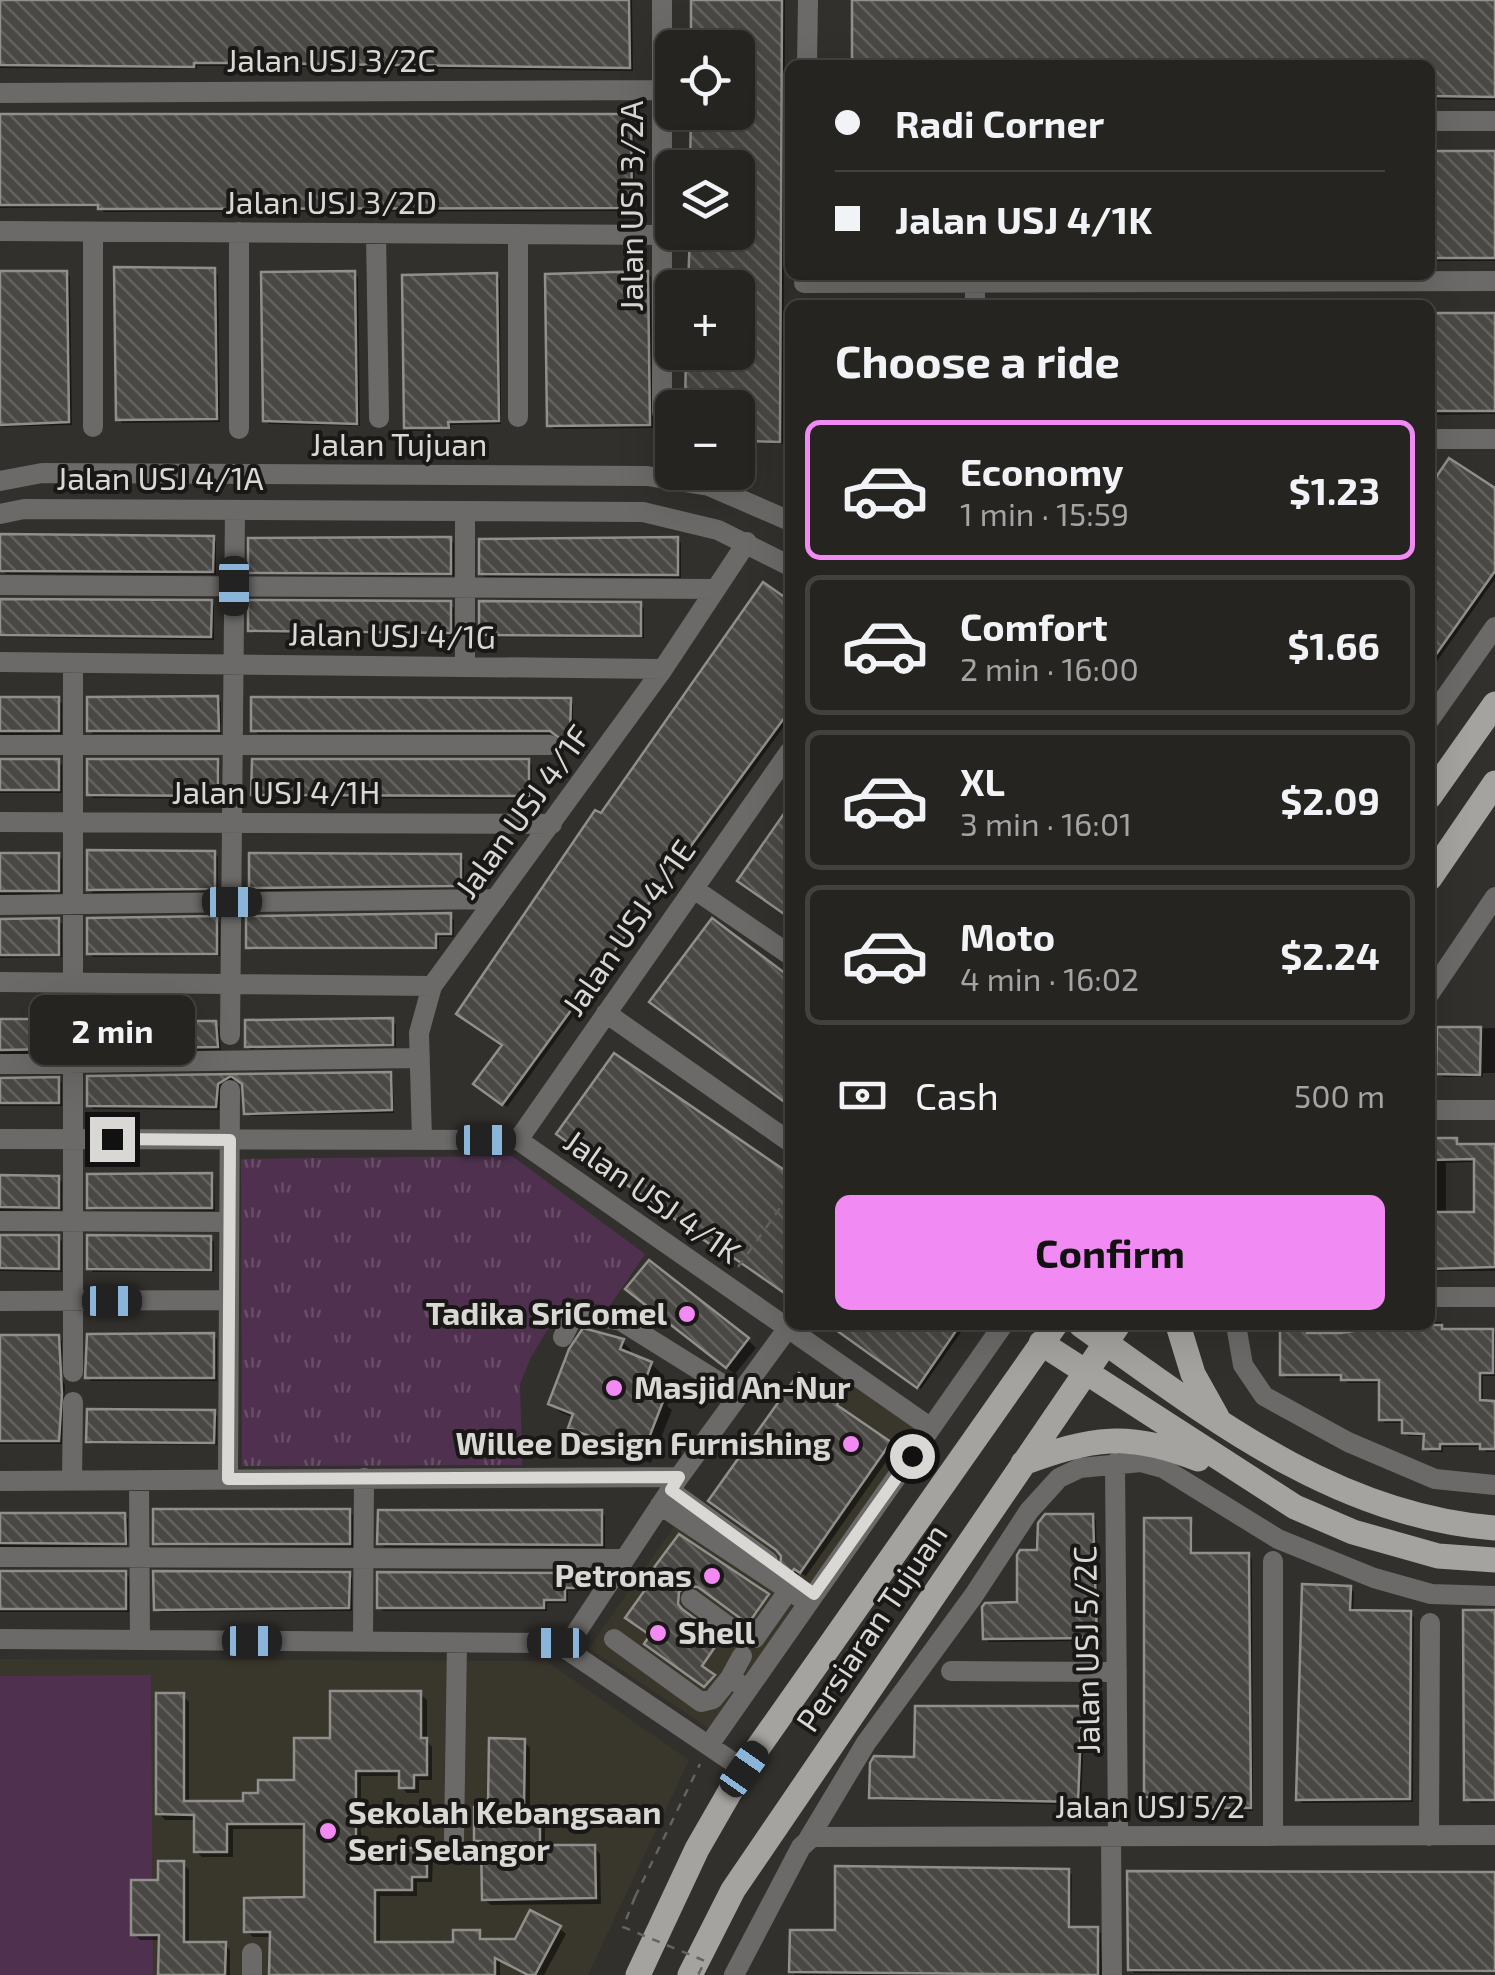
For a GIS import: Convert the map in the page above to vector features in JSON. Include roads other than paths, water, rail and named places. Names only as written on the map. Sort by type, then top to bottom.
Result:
[{"type":"main road","points":[[1435,789],[1495,704]]},
{"type":"main road","points":[[1435,871],[1495,784]]},
{"type":"main road","points":[[1180,1330],[1194,1374],[1219,1421]]},
{"type":"main road","points":[[1048,1334],[1087,1371],[1295,1506],[1353,1532],[1438,1556],[1495,1560]]},
{"type":"main road","name":"Persiaran Tujuan","points":[[638,1975],[697,1848],[744,1769],[1048,1334]]},
{"type":"main road","points":[[1112,1334],[1219,1421],[1272,1456],[1338,1489],[1400,1510],[1495,1528]]},
{"type":"main road","name":"Persiaran Tujuan","points":[[694,1975],[733,1890],[1112,1334]]},
{"type":"main road","points":[[1023,1463],[1071,1446],[1116,1440],[1162,1444],[1248,1479]]},
{"type":"street","name":"Jalan USJ 3/2A","points":[[662,0],[662,30]]},
{"type":"street","points":[[808,0],[808,60]]},
{"type":"street","name":"Jalan USJ 3/2C","points":[[0,92],[655,90]]},
{"type":"street","points":[[1435,121],[1495,121]]},
{"type":"street","name":"Jalan USJ 3/2D","points":[[0,231],[655,235]]},
{"type":"street","points":[[93,232],[93,428]]},
{"type":"street","points":[[239,232],[239,429]]},
{"type":"street","points":[[376,233],[379,418]]},
{"type":"street","points":[[518,234],[518,416]]},
{"type":"street","name":"Jalan USJ 3/2A","points":[[662,250],[662,390]]},
{"type":"street","points":[[861,280],[1495,281]]},
{"type":"street","points":[[975,282],[975,300]]},
{"type":"street","points":[[1435,439],[1495,440]]},
{"type":"street","name":"Jalan Tujuan","points":[[0,480],[42,473],[647,476],[709,486],[785,519]]},
{"type":"street","name":"Jalan USJ 4/1A","points":[[0,514],[24,508],[644,512],[718,530],[785,563]]},
{"type":"street","points":[[230,1035],[234,510]]},
{"type":"street","points":[[465,511],[465,667]]},
{"type":"street","name":"Jalan USJ 4/1F","points":[[422,1140],[419,1033],[432,986],[662,670],[746,542]]},
{"type":"street","points":[[0,585],[716,589]]},
{"type":"street","points":[[1435,712],[1495,628]]},
{"type":"street","name":"Jalan USJ 4/1G","points":[[0,662],[662,670]]},
{"type":"street","points":[[73,662],[73,1372]]},
{"type":"street","points":[[0,745],[550,745]]},
{"type":"street","name":"Jalan USJ 4/1E","points":[[518,1140],[785,760]]},
{"type":"street","name":"Jalan USJ 4/1H","points":[[0,822],[552,824]]},
{"type":"street","points":[[694,888],[785,952]]},
{"type":"street","points":[[1435,987],[1488,920],[1495,897]]},
{"type":"street","points":[[0,904],[496,899]]},
{"type":"street","points":[[0,982],[432,986]]},
{"type":"street","points":[[606,1013],[785,1138]]},
{"type":"street","points":[[0,1064],[420,1058]]},
{"type":"street","points":[[228,1479],[230,1090]]},
{"type":"street","points":[[1435,1110],[1495,1110]]},
{"type":"street","name":"Jalan USJ 4/1K","points":[[0,1139],[518,1140],[785,1326]]},
{"type":"street","points":[[0,1221],[229,1222]]},
{"type":"street","points":[[1435,1296],[1495,1297]]},
{"type":"street","points":[[0,1301],[229,1300]]},
{"type":"street","points":[[562,1336],[575,1312],[621,1321],[738,1394]]},
{"type":"street","points":[[566,1648],[670,1491],[786,1330]]},
{"type":"street","name":"Jalan USJ 4/1K","points":[[791,1330],[931,1428]]},
{"type":"street","points":[[709,1744],[739,1684],[811,1599],[1000,1330]]},
{"type":"street","points":[[1237,1330],[1242,1365],[1264,1396],[1348,1442],[1434,1479],[1495,1485]]},
{"type":"street","points":[[72,1480],[73,1402]]},
{"type":"street","points":[[734,1975],[763,1916],[866,1743],[1029,1511],[1059,1478],[1080,1468],[1141,1462],[1163,1468],[1278,1538],[1374,1578],[1432,1594],[1495,1596]]},
{"type":"street","name":"Jalan USJ 5/2C","points":[[1112,1975],[1117,1672],[1115,1463]]},
{"type":"street","points":[[363,1642],[364,1478]]},
{"type":"street","points":[[0,1481],[364,1478],[670,1491],[811,1599]]},
{"type":"street","points":[[138,1480],[140,1640]]},
{"type":"street","points":[[670,1491],[788,1590],[811,1599]]},
{"type":"street","points":[[0,1557],[624,1559]]},
{"type":"street","points":[[1273,1561],[1273,1836]]},
{"type":"street","points":[[691,1599],[744,1638],[755,1638],[788,1590]]},
{"type":"street","points":[[1430,1623],[1430,1836]]},
{"type":"street","points":[[0,1639],[557,1643],[744,1769]]},
{"type":"street","points":[[614,1639],[701,1702],[714,1700],[739,1684]]},
{"type":"street","points":[[454,1840],[458,1643]]},
{"type":"street","points":[[739,1684],[742,1656]]},
{"type":"street","points":[[951,1671],[1117,1672]]},
{"type":"street","name":"Jalan USJ 5/2","points":[[807,1839],[1495,1835]]},
{"type":"street","points":[[252,1952],[252,1975]]},
{"type":"place","name":"Tadika SriComel","points":[[687,1314]]},
{"type":"place","name":"Masjid An-Nur","points":[[614,1388]]},
{"type":"place","name":"Willee Design Furnishing","points":[[851,1444]]},
{"type":"place","name":"Petronas","points":[[712,1576]]},
{"type":"place","name":"Shell","points":[[658,1633]]},
{"type":"place","name":"Sekolah Kebangsaan Seri Selangor","points":[[328,1831]]}]
